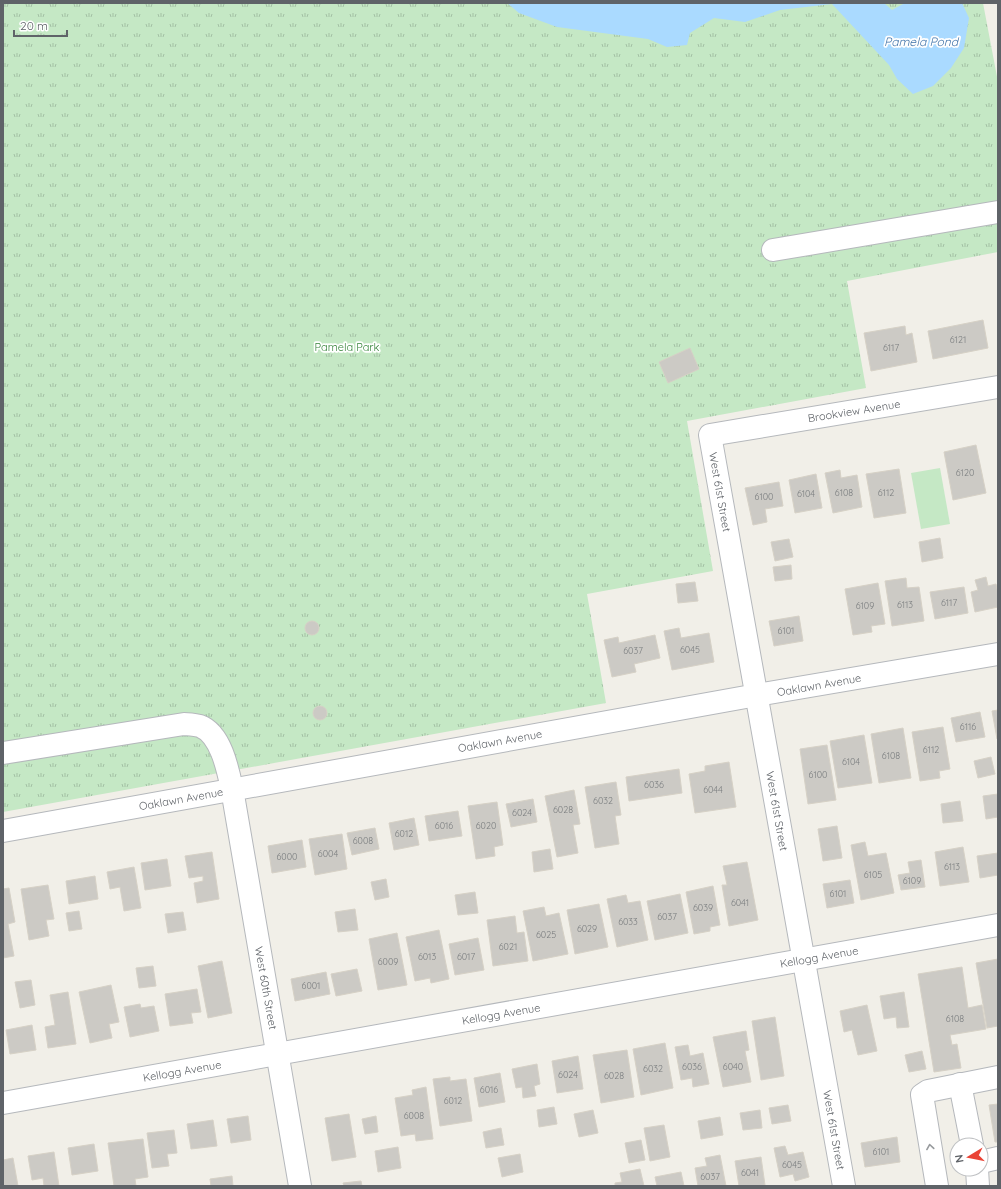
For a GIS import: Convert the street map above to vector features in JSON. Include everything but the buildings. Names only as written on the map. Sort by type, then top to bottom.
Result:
[{"type":"street","points":[[773,250],[998,212]]},
{"type":"street","name":"Brookview Avenue","points":[[710,435],[998,387]]},
{"type":"street","name":"West 61st Street","points":[[710,435],[844,1186]]},
{"type":"street","name":"Oaklawn Avenue","points":[[3,831],[757,695],[998,654]]},
{"type":"street","name":"West 60th Street","points":[[3,753],[184,724],[200,727],[212,735],[227,764],[232,789],[300,1186]]},
{"type":"street","name":"Kellogg Avenue","points":[[3,1103],[998,925]]},
{"type":"street","points":[[937,1186],[922,1095],[928,1091],[998,1077]]},
{"type":"street","points":[[960,1084],[970,1137]]},
{"type":"green space","name":"Pamela Park","points":[[3,3],[983,3],[998,82],[998,252],[847,281],[866,388],[687,421],[713,571],[587,594],[606,703],[3,812]]},
{"type":"green space","points":[[940,468],[950,524],[921,529],[911,473]]},
{"type":"water","name":"Pamela Pond","points":[[507,3],[884,3],[892,10],[905,3],[962,3],[969,18],[964,48],[951,68],[933,86],[913,94],[897,79],[889,65],[832,4],[780,10],[745,22],[714,18],[690,33],[687,45],[667,47],[648,39],[557,27],[519,13]]}]
